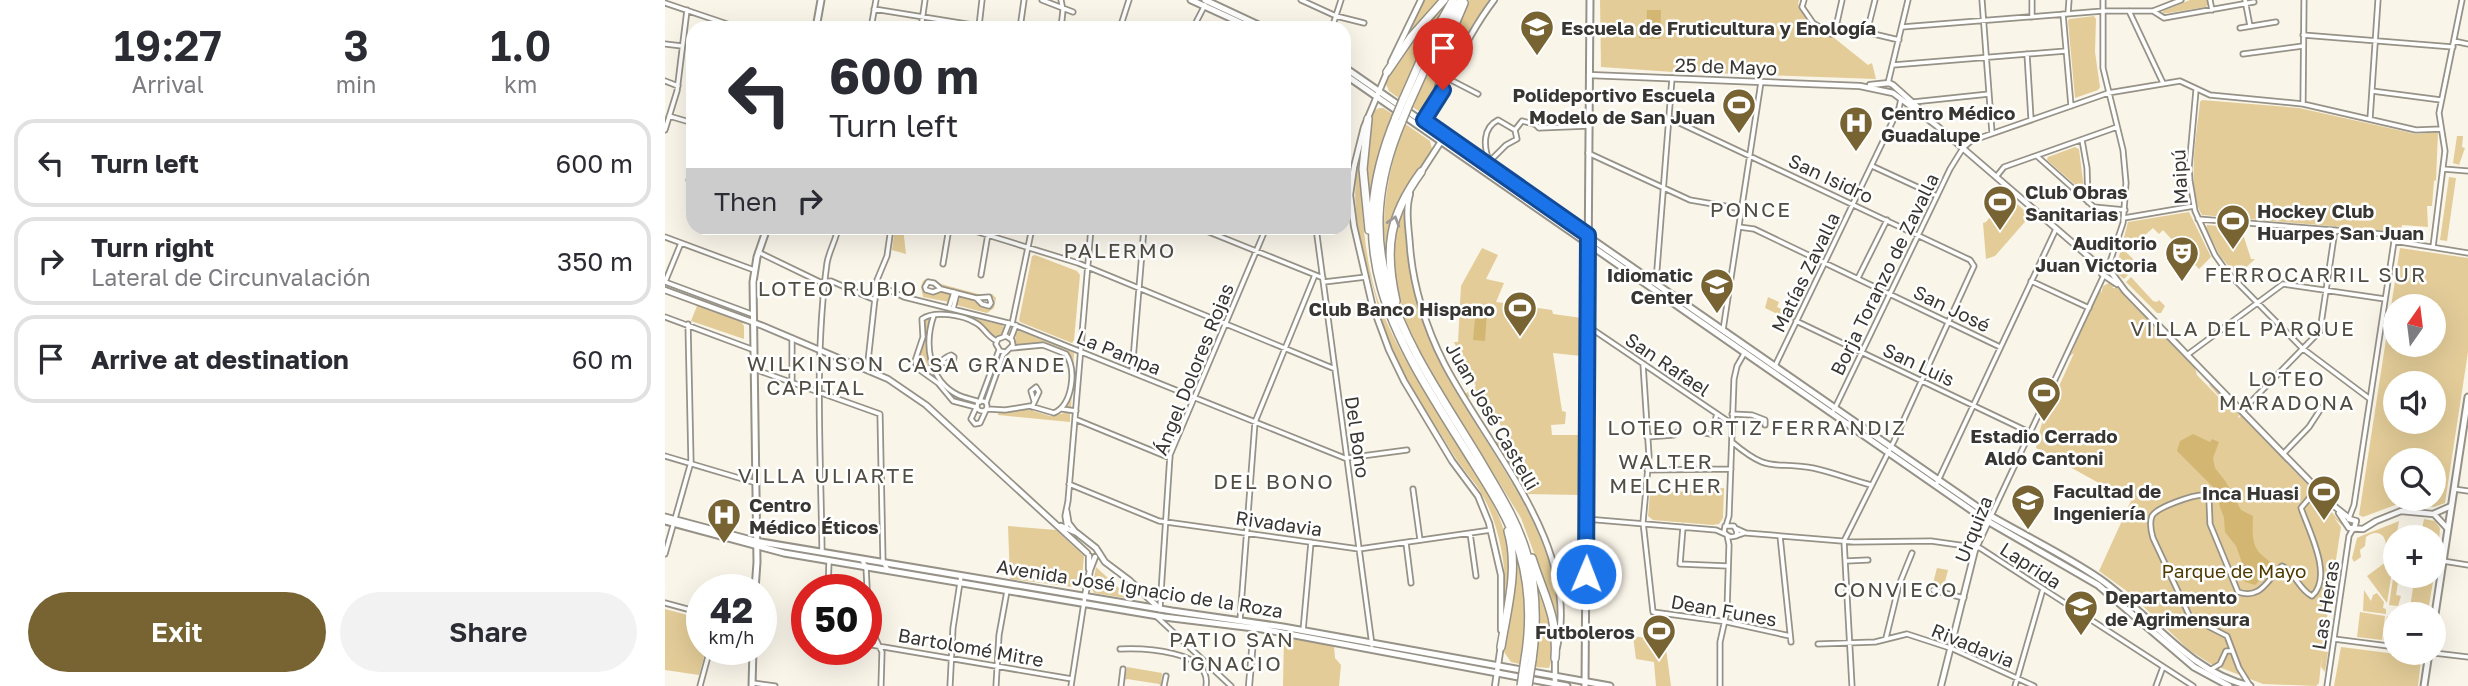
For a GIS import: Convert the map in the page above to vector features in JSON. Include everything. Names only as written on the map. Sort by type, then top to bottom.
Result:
[{"type":"highway","points":[[1387,72],[1411,37],[1444,0]]},
{"type":"highway","points":[[1382,293],[1375,257],[1373,210],[1382,156],[1434,33],[1453,0]]},
{"type":"highway","points":[[1406,102],[1437,40],[1463,0]]},
{"type":"highway","points":[[1435,102],[1463,0]]},
{"type":"highway","points":[[1368,119],[1364,182],[1373,265],[1391,319],[1406,352],[1498,504],[1515,540],[1525,577],[1529,615],[1528,686]]},
{"type":"highway","points":[[1399,119],[1384,176],[1380,233],[1389,292],[1406,335],[1522,528],[1552,610],[1556,630],[1555,658]]},
{"type":"highway","points":[[1406,335],[1394,292],[1390,242],[1400,204],[1421,173]]},
{"type":"highway","points":[[1495,485],[1516,524],[1531,569],[1536,611],[1529,660],[1521,686]]},
{"type":"highway","points":[[1498,504],[1510,541],[1513,561],[1501,647]]},
{"type":"main road","points":[[817,21],[821,0]]},
{"type":"main road","points":[[1191,0],[1206,2],[1239,21]]},
{"type":"main road","points":[[1585,684],[1590,0]]},
{"type":"main road","points":[[1223,12],[1247,21]]},
{"type":"main road","points":[[1351,73],[1378,94]]},
{"type":"main road","points":[[1351,78],[1486,165],[1588,235],[1654,285]]},
{"type":"main road","points":[[1486,165],[1588,243],[1654,285],[1990,519],[2098,585],[2191,664],[2229,686]]},
{"type":"main road","points":[[755,574],[754,270],[764,235]]},
{"type":"main road","points":[[1722,332],[1745,352],[1774,369]]},
{"type":"main road","points":[[2446,542],[2465,436],[2468,397]]},
{"type":"main road","name":"Avenida José Ignacio de la Roza","points":[[665,519],[756,543],[783,553],[1007,591],[1240,620],[1567,686]]},
{"type":"main road","points":[[1990,519],[2101,580],[2210,670],[2232,681],[2251,686]]},
{"type":"main road","name":"Avenida José Ignacio de la Roza","points":[[756,543],[961,576],[1155,615],[1303,631],[1372,647],[1610,686]]},
{"type":"main road","points":[[752,685],[753,665]]},
{"type":"main road","points":[[2424,686],[2429,665]]},
{"type":"street","points":[[872,21],[876,0]]},
{"type":"street","points":[[922,21],[925,0]]},
{"type":"street","points":[[980,21],[982,0]]},
{"type":"street","points":[[1021,21],[1024,0]]},
{"type":"street","points":[[1042,0],[1073,12]]},
{"type":"street","points":[[1061,0],[1062,21]]},
{"type":"street","points":[[1122,21],[1129,0]]},
{"type":"street","points":[[1223,12],[1226,0]]},
{"type":"street","points":[[1301,0],[1336,16],[1364,23]]},
{"type":"street","points":[[1334,21],[1341,0]]},
{"type":"street","points":[[1351,188],[1354,167],[1368,119],[1402,36],[1421,0]]},
{"type":"street","points":[[1422,123],[1494,0]]},
{"type":"street","points":[[1804,0],[1802,7],[1814,23],[1831,34],[1842,0]]},
{"type":"street","points":[[1867,32],[1875,0]]},
{"type":"street","points":[[1889,86],[1908,0]]},
{"type":"street","points":[[1982,0],[1992,133]]},
{"type":"street","points":[[2032,0],[2032,17]]},
{"type":"street","points":[[2069,0],[2065,14],[2070,106]]},
{"type":"street","name":"Urquiza","points":[[1941,686],[1976,548],[2106,272],[2124,218],[2125,166],[2102,61],[2103,0]]},
{"type":"street","points":[[1902,27],[2103,11],[2153,11],[2181,0]]},
{"type":"street","points":[[2210,0],[2212,10]]},
{"type":"street","points":[[2302,104],[2304,0]]},
{"type":"street","points":[[2370,119],[2378,0]]},
{"type":"street","points":[[2433,247],[2445,150],[2439,113],[2462,0]]},
{"type":"street","points":[[665,2],[719,21]]},
{"type":"street","points":[[1196,21],[1206,2]]},
{"type":"street","points":[[2246,2],[2250,26]]},
{"type":"street","points":[[2153,11],[2164,18],[2253,2]]},
{"type":"street","points":[[874,9],[945,21]]},
{"type":"street","points":[[665,130],[678,86],[687,10]]},
{"type":"street","points":[[2129,11],[2163,83]]},
{"type":"street","points":[[2240,28],[2276,22]]},
{"type":"street","points":[[1836,25],[1899,40]]},
{"type":"street","points":[[2303,35],[2453,47]]},
{"type":"street","points":[[2454,41],[2468,44]]},
{"type":"street","points":[[665,44],[682,46]]},
{"type":"street","points":[[2243,54],[2303,46]]},
{"type":"street","points":[[1893,65],[2066,51]]},
{"type":"street","points":[[2027,54],[2032,119]]},
{"type":"street","name":"25 de Mayo","points":[[1589,75],[1889,86],[2125,290],[2351,528]]},
{"type":"street","points":[[1654,285],[1672,78]]},
{"type":"street","points":[[1449,79],[1478,94]]},
{"type":"street","points":[[665,81],[678,86]]},
{"type":"street","points":[[1963,148],[1971,141],[1992,133],[2108,93],[2183,81],[2210,95],[2302,104],[2416,130],[2441,129]]},
{"type":"street","points":[[1722,332],[1761,82]]},
{"type":"street","name":"25 de Mayo","points":[[1889,86],[1901,99],[1912,105]]},
{"type":"street","name":"Maipú","points":[[2196,90],[2189,168],[2193,206],[2204,236],[2219,262],[2303,349],[2370,399]]},
{"type":"street","points":[[2372,91],[2441,100]]},
{"type":"street","points":[[1899,108],[1926,99],[1989,94]]},
{"type":"street","name":"Matías Zavalla","points":[[1774,369],[1872,166],[1901,99]]},
{"type":"street","points":[[669,116],[686,121]]},
{"type":"street","name":"San Isidro","points":[[1669,118],[1970,260],[1975,265],[1974,270],[1949,322]]},
{"type":"street","points":[[1486,165],[1506,145],[1516,141],[1515,130],[1522,121],[1532,123],[1537,119],[1589,124]]},
{"type":"street","points":[[1486,165],[1489,127],[1498,120],[1515,130]]},
{"type":"street","points":[[1996,177],[2004,167],[2117,127]]},
{"type":"street","name":"Juan José Castelli","points":[[1443,138],[1421,173],[1411,193],[1408,207],[1416,290],[1443,360],[1528,505],[1548,548],[1556,574],[1561,610],[1555,658],[1555,685]]},
{"type":"street","points":[[2083,139],[2088,202]]},
{"type":"street","name":"Borja Toranzo de Zavalla","points":[[1834,410],[1963,148]]},
{"type":"street","points":[[1588,153],[1690,200],[1742,209]]},
{"type":"street","points":[[2037,156],[2094,207],[2125,210]]},
{"type":"street","points":[[1872,166],[1937,197]]},
{"type":"street","points":[[2443,169],[2468,171]]},
{"type":"street","points":[[1351,204],[1366,277],[1382,332],[1398,369],[1454,465],[1478,496],[1491,530],[1501,581],[1501,647],[1495,686]]},
{"type":"street","points":[[2124,218],[2193,206]]},
{"type":"street","points":[[2198,219],[2395,235],[2386,294]]},
{"type":"street","points":[[1858,278],[1887,220]]},
{"type":"street","name":"San José","points":[[1739,227],[1754,229],[2000,347]]},
{"type":"street","points":[[1937,482],[2056,229]]},
{"type":"street","points":[[2242,411],[2320,331],[2335,230]]},
{"type":"street","points":[[822,552],[820,350],[827,259],[837,235]]},
{"type":"street","points":[[867,370],[877,284],[887,256],[890,235]]},
{"type":"street","points":[[943,264],[948,235]]},
{"type":"street","points":[[981,275],[988,235]]},
{"type":"street","points":[[991,235],[1088,268],[1335,369]]},
{"type":"street","points":[[1012,348],[1012,324],[1031,235]]},
{"type":"street","points":[[1070,538],[1065,516],[1090,235]]},
{"type":"street","points":[[1132,372],[1143,235]]},
{"type":"street","points":[[1217,235],[1323,280],[1366,277]]},
{"type":"street","name":"Ángel Dolores Rojas","points":[[1160,609],[1170,458],[1263,235]]},
{"type":"street","name":"Del Bono","points":[[1317,235],[1372,647]]},
{"type":"street","points":[[665,237],[754,270]]},
{"type":"street","points":[[2394,241],[2468,253]]},
{"type":"street","points":[[681,243],[665,282],[754,315]]},
{"type":"street","points":[[758,252],[820,282],[831,281],[875,300]]},
{"type":"street","points":[[1240,620],[1255,422],[1315,275]]},
{"type":"street","points":[[2031,281],[2089,307]]},
{"type":"street","name":"La Pampa","points":[[877,284],[904,297],[1012,324],[1347,458]]},
{"type":"street","points":[[2187,355],[2283,284],[2383,299]]},
{"type":"street","points":[[941,289],[976,298]]},
{"type":"street","points":[[665,290],[792,338],[895,382],[926,405],[1088,554],[1096,555],[1129,580],[1160,609]]},
{"type":"street","points":[[951,308],[955,292]]},
{"type":"street","points":[[962,318],[964,312]]},
{"type":"street","points":[[2351,528],[2383,312]]},
{"type":"street","points":[[997,341],[989,338],[975,322],[945,314],[924,316],[923,337],[915,359],[916,366],[938,383],[953,401],[976,408],[1005,410],[1032,407],[1049,413],[1062,409],[1076,411]]},
{"type":"street","points":[[934,315],[928,345],[933,368],[954,393],[980,401],[986,407]]},
{"type":"street","points":[[665,317],[754,350]]},
{"type":"street","name":"San Luis","points":[[1796,321],[2031,433]]},
{"type":"street","points":[[1852,686],[1844,541],[1949,322]]},
{"type":"street","points":[[665,554],[690,463],[688,324]]},
{"type":"street","points":[[997,341],[1012,324]]},
{"type":"street","name":"San Rafael","points":[[1588,326],[1732,424]]},
{"type":"street","points":[[1004,336],[1011,338]]},
{"type":"street","points":[[792,338],[792,382]]},
{"type":"street","points":[[997,341],[999,350],[971,419],[975,424],[981,421],[1006,352],[1012,348],[1043,345],[1067,356],[1071,367],[1069,392],[1067,403],[1062,409]]},
{"type":"street","points":[[999,350],[1006,352]]},
{"type":"street","points":[[1720,686],[1720,642],[1727,611],[1729,546],[1725,526],[1729,516],[1735,373],[1745,352]]},
{"type":"street","points":[[933,368],[941,363]]},
{"type":"street","points":[[1643,364],[1647,437],[1644,524]]},
{"type":"street","points":[[754,369],[879,413],[883,562],[888,571]]},
{"type":"street","points":[[1032,407],[1034,401]]},
{"type":"street","points":[[2283,454],[2309,427],[2322,407]]},
{"type":"street","points":[[1705,433],[1711,434],[1717,414]]},
{"type":"street","points":[[1732,414],[1752,415],[1765,420],[1765,425]]},
{"type":"street","points":[[1075,419],[1170,458]]},
{"type":"street","points":[[1647,437],[1674,435],[1677,432]]},
{"type":"street","points":[[1731,441],[1759,462],[1777,467],[1812,468],[1871,485]]},
{"type":"street","points":[[1347,458],[1407,450]]},
{"type":"street","points":[[665,456],[756,483]]},
{"type":"street","points":[[1647,470],[1731,469]]},
{"type":"street","name":"Rivadavia","points":[[1069,484],[1165,521],[1359,549],[1491,530]]},
{"type":"street","points":[[1413,489],[1420,540]]},
{"type":"street","points":[[2454,489],[2468,491]]},
{"type":"street","points":[[2251,686],[2224,634],[2190,617],[2153,538],[2151,518],[2158,510],[2196,495],[2203,495],[2209,500],[2210,524],[2238,592],[2247,595],[2260,591],[2282,566],[2305,593],[2312,596],[2318,589],[2320,563],[2316,544],[2301,508],[2312,495]]},
{"type":"street","points":[[2351,528],[2363,529],[2401,511],[2433,514],[2452,505]]},
{"type":"street","name":"25 de Mayo","points":[[2333,506],[2352,519],[2370,524]]},
{"type":"street","points":[[1067,509],[1069,523],[1096,548],[1071,686]]},
{"type":"street","points":[[2433,514],[2448,530]]},
{"type":"street","points":[[1729,516],[1735,537],[1729,546]]},
{"type":"street","points":[[1586,519],[1716,530],[1735,537]]},
{"type":"street","points":[[2351,528],[2352,519]]},
{"type":"street","points":[[1052,520],[1077,533]]},
{"type":"street","name":"Dean Funes","points":[[1644,524],[1653,612],[1725,622],[1790,639],[1780,536]]},
{"type":"street","points":[[1716,530],[1725,526],[1734,527]]},
{"type":"street","points":[[1683,527],[1680,564],[1728,566]]},
{"type":"street","name":"Laprida","points":[[1734,527],[1746,533],[1780,536],[1844,541],[1929,541],[1976,548],[2193,686]]},
{"type":"street","name":"Las Heras","points":[[2327,686],[2351,528]]},
{"type":"street","points":[[1470,533],[1476,576]]},
{"type":"street","name":"Laprida","points":[[1735,537],[1746,533]]},
{"type":"street","points":[[1303,631],[1311,542]]},
{"type":"street","points":[[1406,542],[1411,583]]},
{"type":"street","points":[[1090,570],[1088,554],[1092,547]]},
{"type":"street","points":[[1886,638],[1899,585],[1912,553]]},
{"type":"street","points":[[860,559],[866,567],[866,574]]},
{"type":"street","points":[[1845,561],[1868,560]]},
{"type":"street","points":[[829,561],[829,574]]},
{"type":"street","points":[[2446,561],[2468,565]]},
{"type":"street","points":[[950,686],[953,628],[961,576]]},
{"type":"street","points":[[2015,686],[2043,589]]},
{"type":"street","points":[[1933,590],[1963,598]]},
{"type":"street","points":[[996,686],[999,635],[1007,591]]},
{"type":"street","points":[[665,603],[686,609]]},
{"type":"street","points":[[1155,615],[1231,686]]},
{"type":"street","points":[[1248,686],[1255,625]]},
{"type":"street","name":"Rivadavia","points":[[1818,644],[1875,642],[1906,634],[1951,648],[2034,686]]},
{"type":"street","points":[[2334,639],[2383,645]]},
{"type":"street","name":"Bartolomé Mitre","points":[[882,646],[1072,679]]},
{"type":"street","points":[[1120,649],[1154,649],[1185,658],[1204,673],[1206,686]]},
{"type":"street","points":[[2210,670],[2220,664],[2226,651],[2233,652]]},
{"type":"street","points":[[2446,655],[2468,657]]},
{"type":"street","points":[[700,686],[706,665]]},
{"type":"street","points":[[881,686],[882,665]]},
{"type":"street","points":[[2156,686],[2163,667]]},
{"type":"street","points":[[1121,686],[1123,669]]},
{"type":"street","points":[[1164,686],[1166,676]]},
{"type":"street","points":[[752,685],[775,686]]},
{"type":"green space","points":[[1424,0],[1440,0],[1401,46]]},
{"type":"green space","points":[[1447,0],[1424,43],[1400,99],[1389,91],[1386,84],[1391,72],[1412,39]]},
{"type":"green space","points":[[1469,0],[1490,0],[1468,34],[1445,80],[1458,25]]},
{"type":"green space","points":[[1600,0],[1799,0],[1798,4],[1812,25],[1833,37],[1868,65],[1872,63],[1876,79],[1711,73],[1693,71],[1692,68],[1675,68],[1673,72],[1601,67]]},
{"type":"green space","points":[[2190,0],[2207,0],[2208,4],[2206,7],[2162,14],[2163,11]]},
{"type":"green space","points":[[1457,12],[1435,96],[1427,110],[1419,111],[1412,107],[1414,100]]},
{"type":"green space","points":[[2094,16],[2100,87],[2075,98],[2068,21]]},
{"type":"green space","points":[[2202,100],[2299,108],[2416,134],[2438,132],[2436,180],[2432,206],[2427,206],[2428,227],[2402,225],[2401,232],[2202,215],[2195,191],[2194,160]]},
{"type":"green space","points":[[1379,108],[1394,115],[1376,164],[1369,216],[1366,149],[1375,110]]},
{"type":"green space","points":[[1404,123],[1430,141],[1432,149],[1403,196],[1388,271],[1384,214],[1393,159]]},
{"type":"green space","points":[[2457,136],[2463,136],[2462,147],[2465,148],[2459,165],[2453,163]]},
{"type":"green space","points":[[2075,147],[2079,149],[2084,189],[2081,190],[2047,160],[2048,157]]},
{"type":"green space","points":[[1361,148],[1364,231],[1376,294],[1400,349],[1484,487],[1499,517],[1509,554],[1505,602],[1503,556],[1484,497],[1454,456],[1410,383],[1384,327],[1364,257],[1356,211],[1356,180]]},
{"type":"green space","points":[[2449,177],[2456,178],[2447,241],[2440,240]]},
{"type":"green space","name":"Club Obras Sanitarias","points":[[2008,195],[2030,216],[1995,256],[1986,259],[1983,223]]},
{"type":"green space","points":[[1405,204],[1410,270],[1427,334],[1446,374],[1519,494],[1535,526],[1548,559],[1556,592],[1558,624],[1521,518],[1424,361],[1404,318],[1392,262],[1394,233]]},
{"type":"green space","points":[[2189,212],[2211,257],[2199,269],[2163,230],[2159,234],[2153,228],[2126,252],[2134,260],[2122,267],[2128,275],[2124,279],[2115,272],[2128,222]]},
{"type":"green space","name":"Hockey Club Huarpes San Juan","points":[[2207,225],[2241,228],[2251,259],[2255,259],[2237,276],[2220,256]]},
{"type":"green space","points":[[894,235],[904,235],[906,254],[892,250]]},
{"type":"green space","name":"Club Banco Hispano","points":[[1482,248],[1498,255],[1486,279],[1504,283],[1496,302],[1552,310],[1553,314],[1582,318],[1581,356],[1553,353],[1562,411],[1566,412],[1565,424],[1551,425],[1552,435],[1580,435],[1580,495],[1526,494],[1495,442],[1507,436],[1480,391],[1467,398],[1465,394],[1476,386],[1454,342],[1458,342],[1461,286]]},
{"type":"green space","points":[[2400,248],[2468,258],[2468,352],[2446,496],[2446,448],[2383,448],[2383,510],[2363,517],[2359,515],[2383,357],[2447,357],[2447,294],[2393,294]]},
{"type":"green space","points":[[1032,256],[1077,271],[1080,275],[1072,343],[1019,320]]},
{"type":"green space","points":[[2131,277],[2153,301],[2159,300],[2165,306],[2161,313],[2157,313],[2126,282]]},
{"type":"green space","points":[[928,278],[978,294],[992,294],[996,298],[994,308],[987,313],[956,305],[961,296],[988,308],[992,306],[994,299],[991,296],[977,295],[941,286],[928,280],[924,283],[924,291],[948,292],[949,302],[923,297],[921,287],[923,281]]},
{"type":"green space","name":"Parque de Mayo","points":[[2112,283],[2115,286],[2112,288],[2117,288],[2195,368],[2197,375],[2237,416],[2209,383],[2240,415],[2239,418],[2241,415],[2311,488],[2309,491],[2314,497],[2317,495],[2342,524],[2343,526],[2334,518],[2341,527],[2322,651],[2328,652],[2325,672],[2321,667],[2322,653],[2319,683],[2316,686],[2263,684],[2211,664],[2189,650],[2128,592],[2099,571],[2131,501],[2036,448],[2041,426],[2074,353],[2070,356],[2099,291],[2101,288],[2101,294],[2103,286]]},
{"type":"green space","points":[[665,293],[744,322],[744,339],[691,321],[697,306]]},
{"type":"green space","points":[[1768,297],[1779,302],[1777,307],[1795,315],[1792,321],[1765,308]]},
{"type":"green space","points":[[965,316],[1002,325],[1005,328],[1003,334],[995,338],[980,323]]},
{"type":"green space","points":[[929,317],[931,319],[927,348],[934,373],[953,394],[974,401],[974,405],[953,399],[937,381],[922,372],[917,365],[925,339],[923,320]]},
{"type":"green space","points":[[1020,331],[1074,353],[1071,408],[1068,407],[1073,367],[1068,355],[1042,343],[1016,346],[1015,332]]},
{"type":"green space","points":[[1027,409],[1050,416],[1070,412],[1070,422],[998,415],[998,412]]},
{"type":"green space","points":[[1724,488],[1723,518],[1719,524],[1653,520],[1648,516],[1650,494]]},
{"type":"green space","points":[[2424,519],[2435,521],[2438,525],[2423,525]]},
{"type":"green space","points":[[1008,526],[1056,530],[1084,556],[1081,588],[1010,579]]},
{"type":"green space","points":[[2383,527],[2383,536],[2375,533],[2366,537],[2365,546],[2360,550],[2361,557],[2354,562],[2352,558],[2357,538]]},
{"type":"green space","points":[[1514,551],[1525,592],[1526,607],[1526,637],[1520,664],[1511,662],[1504,652]]},
{"type":"green space","points":[[2383,564],[2383,588],[2389,588],[2387,602],[2386,602],[2367,576]]},
{"type":"green space","points":[[1096,567],[1131,599],[1094,593],[1092,589]]},
{"type":"green space","points":[[1937,568],[1948,570],[1943,590],[1932,587]]},
{"type":"green space","points":[[1537,581],[1549,613],[1553,635],[1549,668],[1535,667],[1539,626]]},
{"type":"green space","points":[[2392,588],[2397,588],[2396,595],[2401,596],[2399,602],[2389,602]]},
{"type":"green space","points":[[2413,588],[2432,588],[2430,602],[2411,602]]},
{"type":"green space","points":[[2364,590],[2371,601],[2377,593],[2384,602],[2383,614],[2363,611]]},
{"type":"green space","points":[[665,609],[686,615],[686,665],[702,665],[699,675],[665,670]]},
{"type":"green space","points":[[2360,612],[2383,616],[2382,640],[2357,637]]},
{"type":"green space","name":"Futboleros","points":[[1633,636],[1665,641],[1671,686],[1656,686],[1654,662],[1636,659]]},
{"type":"green space","points":[[1284,637],[1334,646],[1335,658],[1341,665],[1339,686],[1283,686]]},
{"type":"green space","points":[[2341,647],[2383,652],[2383,665],[2420,665],[2418,686],[2334,686]]},
{"type":"green space","points":[[1127,667],[1162,673],[1161,686],[1125,680]]},
{"type":"shaded area","points":[[1647,10],[1661,10],[1660,39],[1639,38],[1639,29],[1646,28]]},
{"type":"shaded area","points":[[1471,311],[1487,312],[1485,341],[1473,340],[1475,319],[1470,318]]},
{"type":"shaded area","points":[[2193,434],[2210,442],[2212,439],[2219,442],[2213,458],[2215,468],[2241,510],[2253,516],[2256,547],[2272,564],[2255,585],[2245,582],[2241,560],[2236,546],[2225,532],[2224,518],[2213,487],[2177,451],[2180,441]]},
{"type":"place","name":"Escuela de Fruticultura y Enología","points":[[1537,57]]},
{"type":"place","name":"Polideportivo Escuela Modelo de San Juan","points":[[1739,135]]},
{"type":"place","name":"Centro Médico Guadalupe","points":[[1856,153]]},
{"type":"place","name":"Club Obras Sanitarias","points":[[2000,232]]},
{"type":"place","name":"Hockey Club Huarpes San Juan","points":[[2233,251]]},
{"type":"place","name":"Auditorio Juan Victoria","points":[[2182,283]]},
{"type":"place","name":"Idiomatic Center","points":[[1717,315]]},
{"type":"place","name":"Club Banco Hispano","points":[[1520,338]]},
{"type":"place","name":"Estadio Cerrado Aldo Cantoni","points":[[2044,423]]},
{"type":"place","name":"Inca Huasi","points":[[2324,522]]},
{"type":"place","name":"Facultad de Ingeniería","points":[[2028,531]]},
{"type":"place","name":"Centro Médico Éticos","points":[[724,545]]},
{"type":"place","name":"Departamento de Agrimensura","points":[[2081,637]]},
{"type":"place","name":"Futboleros","points":[[1659,661]]},
{"type":"district","name":"PONCE","points":[[1751,209]]},
{"type":"district","name":"PALERMO","points":[[1120,250]]},
{"type":"district","name":"FERROCARRIL SUR","points":[[2316,274]]},
{"type":"district","name":"LOTEO RUBIO","points":[[838,288]]},
{"type":"district","name":"VILLA DEL PARQUE","points":[[2243,328]]},
{"type":"district","name":"CASA GRANDE","points":[[982,364]]},
{"type":"district","name":"WILKINSON CAPITAL","points":[[816,375]]},
{"type":"district","name":"LOTEO MARADONA","points":[[2287,390]]},
{"type":"district","name":"LOTEO ORTIZ FERRANDIZ","points":[[1757,427]]},
{"type":"district","name":"WALTER MELCHER","points":[[1666,473]]},
{"type":"district","name":"VILLA ULIARTE","points":[[827,475]]},
{"type":"district","name":"DEL BONO","points":[[1274,481]]},
{"type":"district","name":"CONVIECO","points":[[1896,589]]},
{"type":"district","name":"PATIO SAN IGNACIO","points":[[1232,651]]},
{"type":"route","points":[[1443,90],[1424,120],[1588,235],[1586,574]]}]
